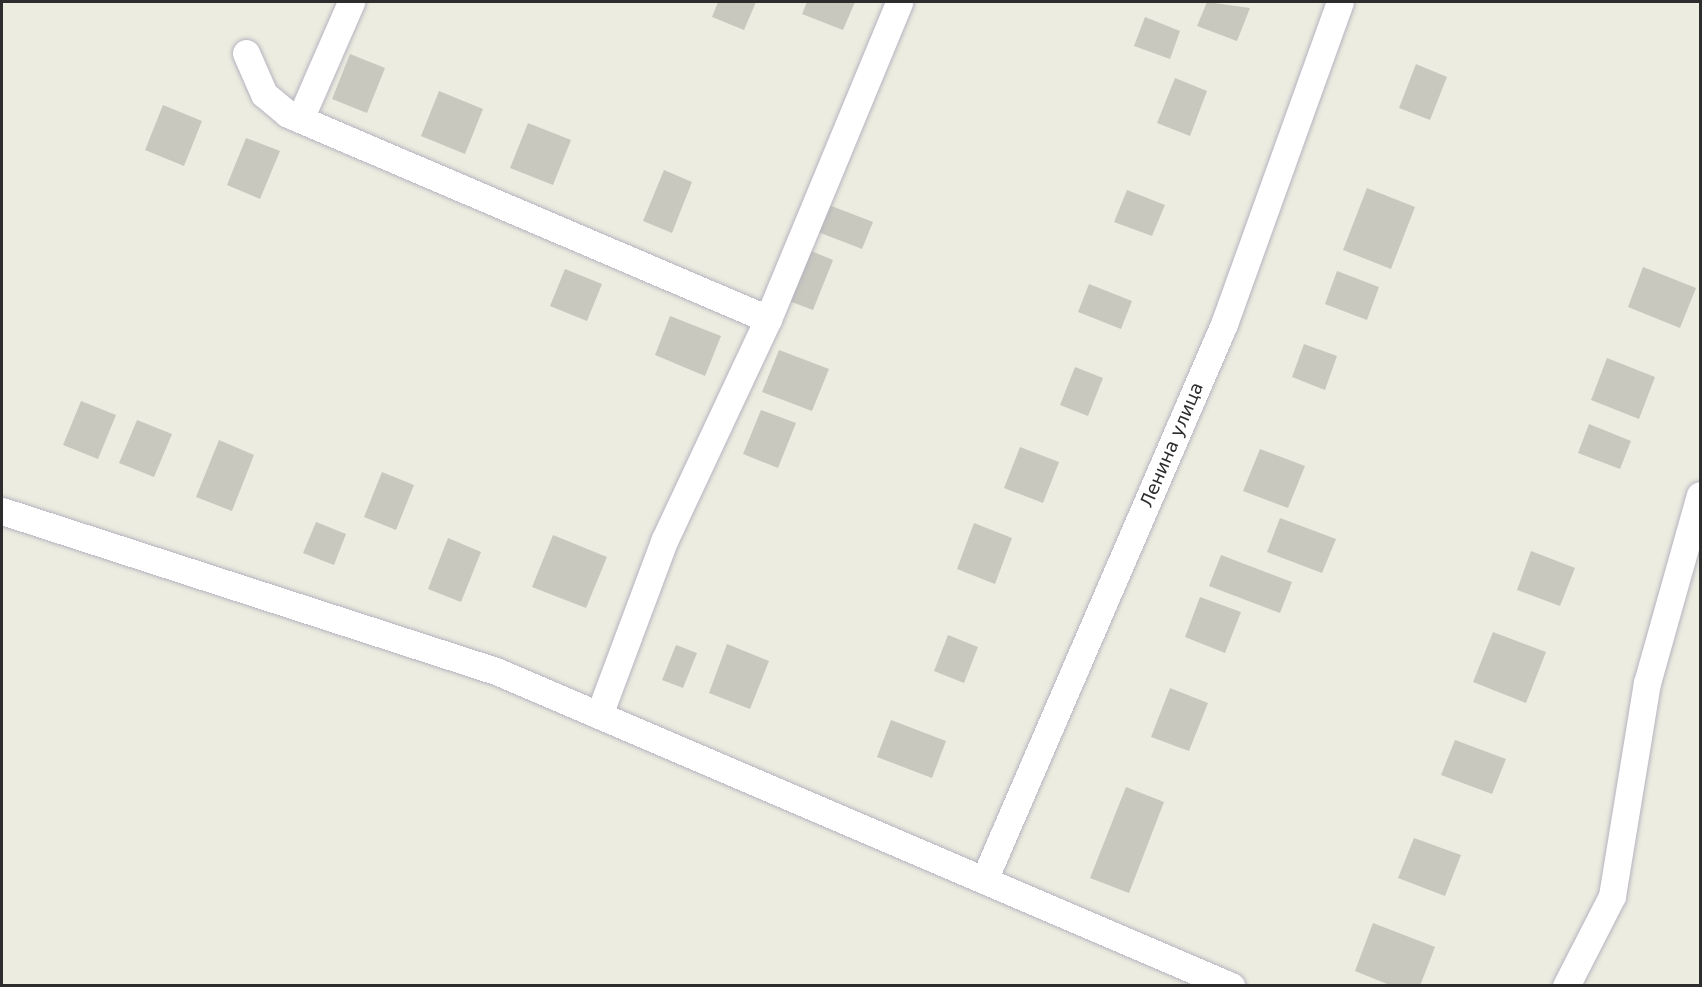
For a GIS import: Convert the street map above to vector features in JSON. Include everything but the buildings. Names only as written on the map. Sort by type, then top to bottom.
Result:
[{"type":"street","points":[[300,118],[351,2]]},
{"type":"street","points":[[599,715],[664,542],[768,319],[899,2]]},
{"type":"street","name":"Ленина улица","points":[[984,880],[1224,324],[1340,2]]},
{"type":"street","points":[[246,53],[264,94],[300,118],[768,319]]},
{"type":"street","points":[[1566,986],[1612,896],[1647,683],[1701,495]]},
{"type":"street","points":[[2,511],[496,671],[1231,986]]}]
